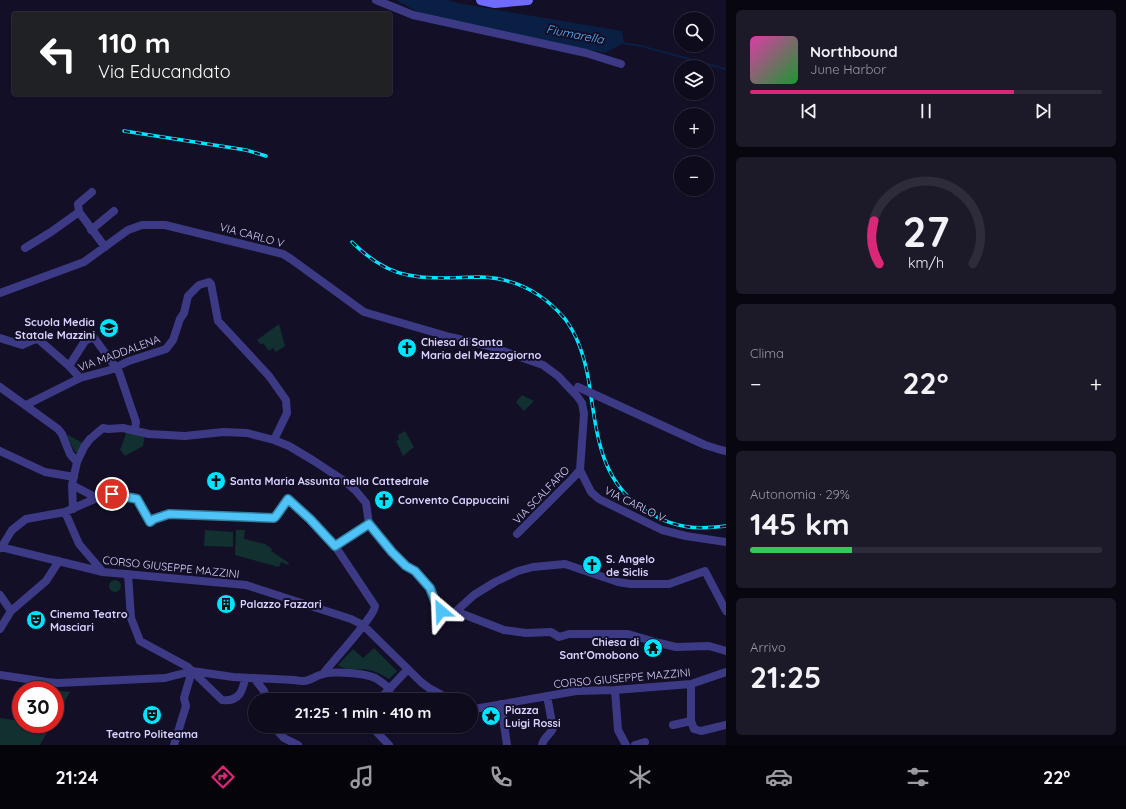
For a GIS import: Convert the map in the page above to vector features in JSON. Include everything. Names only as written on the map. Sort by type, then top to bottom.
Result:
[{"type":"main road","points":[[481,0],[495,2],[528,0]]},
{"type":"street","points":[[376,0],[413,16],[586,53],[621,64]]},
{"type":"street","points":[[92,192],[78,204],[79,212],[105,247]]},
{"type":"street","points":[[91,230],[114,211]]},
{"type":"street","points":[[25,248],[79,212]]},
{"type":"street","name":"VIA CARLO V","points":[[0,293],[84,262],[128,230],[136,226],[157,224],[273,251],[292,258],[364,312],[450,337],[489,346],[537,362],[558,376]]},
{"type":"street","name":"VIA MADDALENA","points":[[26,405],[80,378],[116,368],[129,361],[164,350],[173,340],[180,319],[184,313],[188,296],[199,285],[210,283],[218,321],[269,376],[287,403],[287,413],[274,440]]},
{"type":"street","points":[[0,338],[22,346],[38,339],[69,366],[80,378]]},
{"type":"street","points":[[69,366],[85,341],[92,338],[96,340],[119,372],[136,422],[135,431]]},
{"type":"street","points":[[558,376],[578,387],[706,445],[726,451]]},
{"type":"street","points":[[558,376],[577,396],[584,408],[580,470]]},
{"type":"street","points":[[0,387],[58,428],[70,454],[77,462]]},
{"type":"street","points":[[103,572],[79,544],[69,510],[77,462],[90,438],[101,429],[123,428],[149,434],[185,436],[223,432],[248,433],[289,446],[346,482],[356,491],[366,503],[369,524],[392,552],[406,566],[415,571],[430,588],[438,609],[443,612],[466,615],[504,630],[526,633],[550,632],[559,637],[576,634],[628,634],[676,647],[709,646],[726,651]]},
{"type":"street","points":[[0,451],[45,472],[73,481],[97,498]]},
{"type":"street","name":"VIA CARLO V","points":[[580,470],[594,496],[638,519],[674,534],[726,542]]},
{"type":"street","name":"VIA SCALFARO","points":[[517,534],[580,470]]},
{"type":"street","points":[[1,548],[9,535],[21,522],[31,518],[69,510],[97,498],[112,494],[137,499],[150,522],[154,519],[169,514],[274,518],[288,499],[310,519],[335,546],[374,603],[374,611],[323,674]]},
{"type":"street","points":[[335,546],[369,524]]},
{"type":"street","name":"CORSO GIUSEPPE MAZZINI","points":[[1,548],[103,572],[246,585],[351,619],[363,626],[429,688],[438,693]]},
{"type":"street","points":[[0,629],[11,611],[42,586],[59,561]]},
{"type":"street","points":[[454,613],[494,582],[518,571],[533,567],[565,564],[624,583],[669,584],[705,571],[726,611]]},
{"type":"street","points":[[128,574],[132,618],[140,641],[205,677],[294,680],[304,682],[323,674],[337,673],[367,676],[377,679],[390,689]]},
{"type":"street","points":[[0,595],[11,611]]},
{"type":"street","points":[[386,693],[408,669]]},
{"type":"street","points":[[0,675],[58,683],[165,678],[192,671]]},
{"type":"street","points":[[174,745],[186,706],[184,698],[192,671]]},
{"type":"street","name":"CORSO GIUSEPPE MAZZINI","points":[[478,708],[576,691],[615,690],[691,684],[726,672]]},
{"type":"street","points":[[205,677],[218,697],[226,700],[240,694],[243,689],[245,678]]},
{"type":"street","points":[[254,678],[265,693]]},
{"type":"street","points":[[691,684],[691,721],[694,729],[698,731],[726,725]]},
{"type":"street","points":[[615,690],[618,730],[626,745]]},
{"type":"street","points":[[542,745],[544,738],[553,729],[547,696]]},
{"type":"street","points":[[501,704],[507,745]]},
{"type":"street","points":[[673,724],[691,721]]},
{"type":"street","points":[[279,733],[284,738],[298,745]]},
{"type":"street","points":[[378,733],[389,745]]},
{"type":"street","points":[[635,745],[645,742]]},
{"type":"green space","points":[[279,324],[285,346],[276,352],[273,348],[269,351],[263,343],[261,345],[257,340]]},
{"type":"green space","points":[[522,395],[534,401],[524,411],[516,402]]},
{"type":"green space","points":[[127,431],[145,434],[143,446],[125,456],[120,450]]},
{"type":"green space","points":[[405,431],[414,447],[403,456],[396,441],[399,440],[398,435]]},
{"type":"green space","points":[[68,435],[83,443],[78,452],[75,452],[67,436]]},
{"type":"green space","points":[[205,530],[233,532],[233,547],[204,546]]},
{"type":"green space","points":[[236,530],[245,530],[244,539],[265,544],[272,549],[271,551],[289,563],[288,565],[281,562],[279,567],[235,555]]},
{"type":"green space","points":[[115,580],[119,582],[121,586],[119,590],[115,592],[111,590],[109,586],[111,582]]},
{"type":"green space","points":[[374,648],[397,671],[389,679],[365,669],[349,669],[338,665],[353,649],[363,658]]},
{"type":"green space","points":[[64,691],[70,692],[64,702]]},
{"type":"green space","points":[[0,718],[12,720],[12,733],[47,733],[40,745],[0,745]]},
{"type":"water","points":[[396,0],[448,0],[457,3],[622,31],[624,43],[605,53],[474,27],[423,15]]},
{"type":"waterway","name":"Fiumarella","points":[[622,43],[641,46],[726,69]]},
{"type":"railway","points":[[124,131],[246,150],[266,156]]},
{"type":"railway","points":[[352,242],[378,263],[400,273],[417,277],[481,277],[505,280],[527,289],[547,302],[565,319],[574,332],[580,346],[586,369],[597,435],[602,453],[618,486],[631,500],[648,512],[667,522],[695,528],[726,526]]},
{"type":"place","name":"Scuola Media Statale Mazzini","points":[[109,328]]},
{"type":"place","name":"Chiesa di Santa Maria del Mezzogiorno","points":[[407,348]]},
{"type":"place","name":"Santa Maria Assunta nella Cattedrale","points":[[216,481]]},
{"type":"place","name":"Convento Cappuccini","points":[[384,500]]},
{"type":"place","name":"S. Angelo de Siclis","points":[[592,565]]},
{"type":"place","name":"Palazzo Fazzari","points":[[226,604]]},
{"type":"place","name":"Cinema Teatro Masciari","points":[[36,620]]},
{"type":"place","name":"Chiesa di Sant'Omobono","points":[[653,648]]},
{"type":"place","name":"Teatro Politeama","points":[[152,715]]},
{"type":"place","name":"Piazza Luigi Rossi","points":[[491,716]]},
{"type":"route","points":[[112,494],[137,499],[150,522],[154,519],[169,514],[274,518],[288,499],[310,519],[335,546],[369,524],[392,552],[406,566],[415,571],[430,588],[438,609],[441,611]]}]
